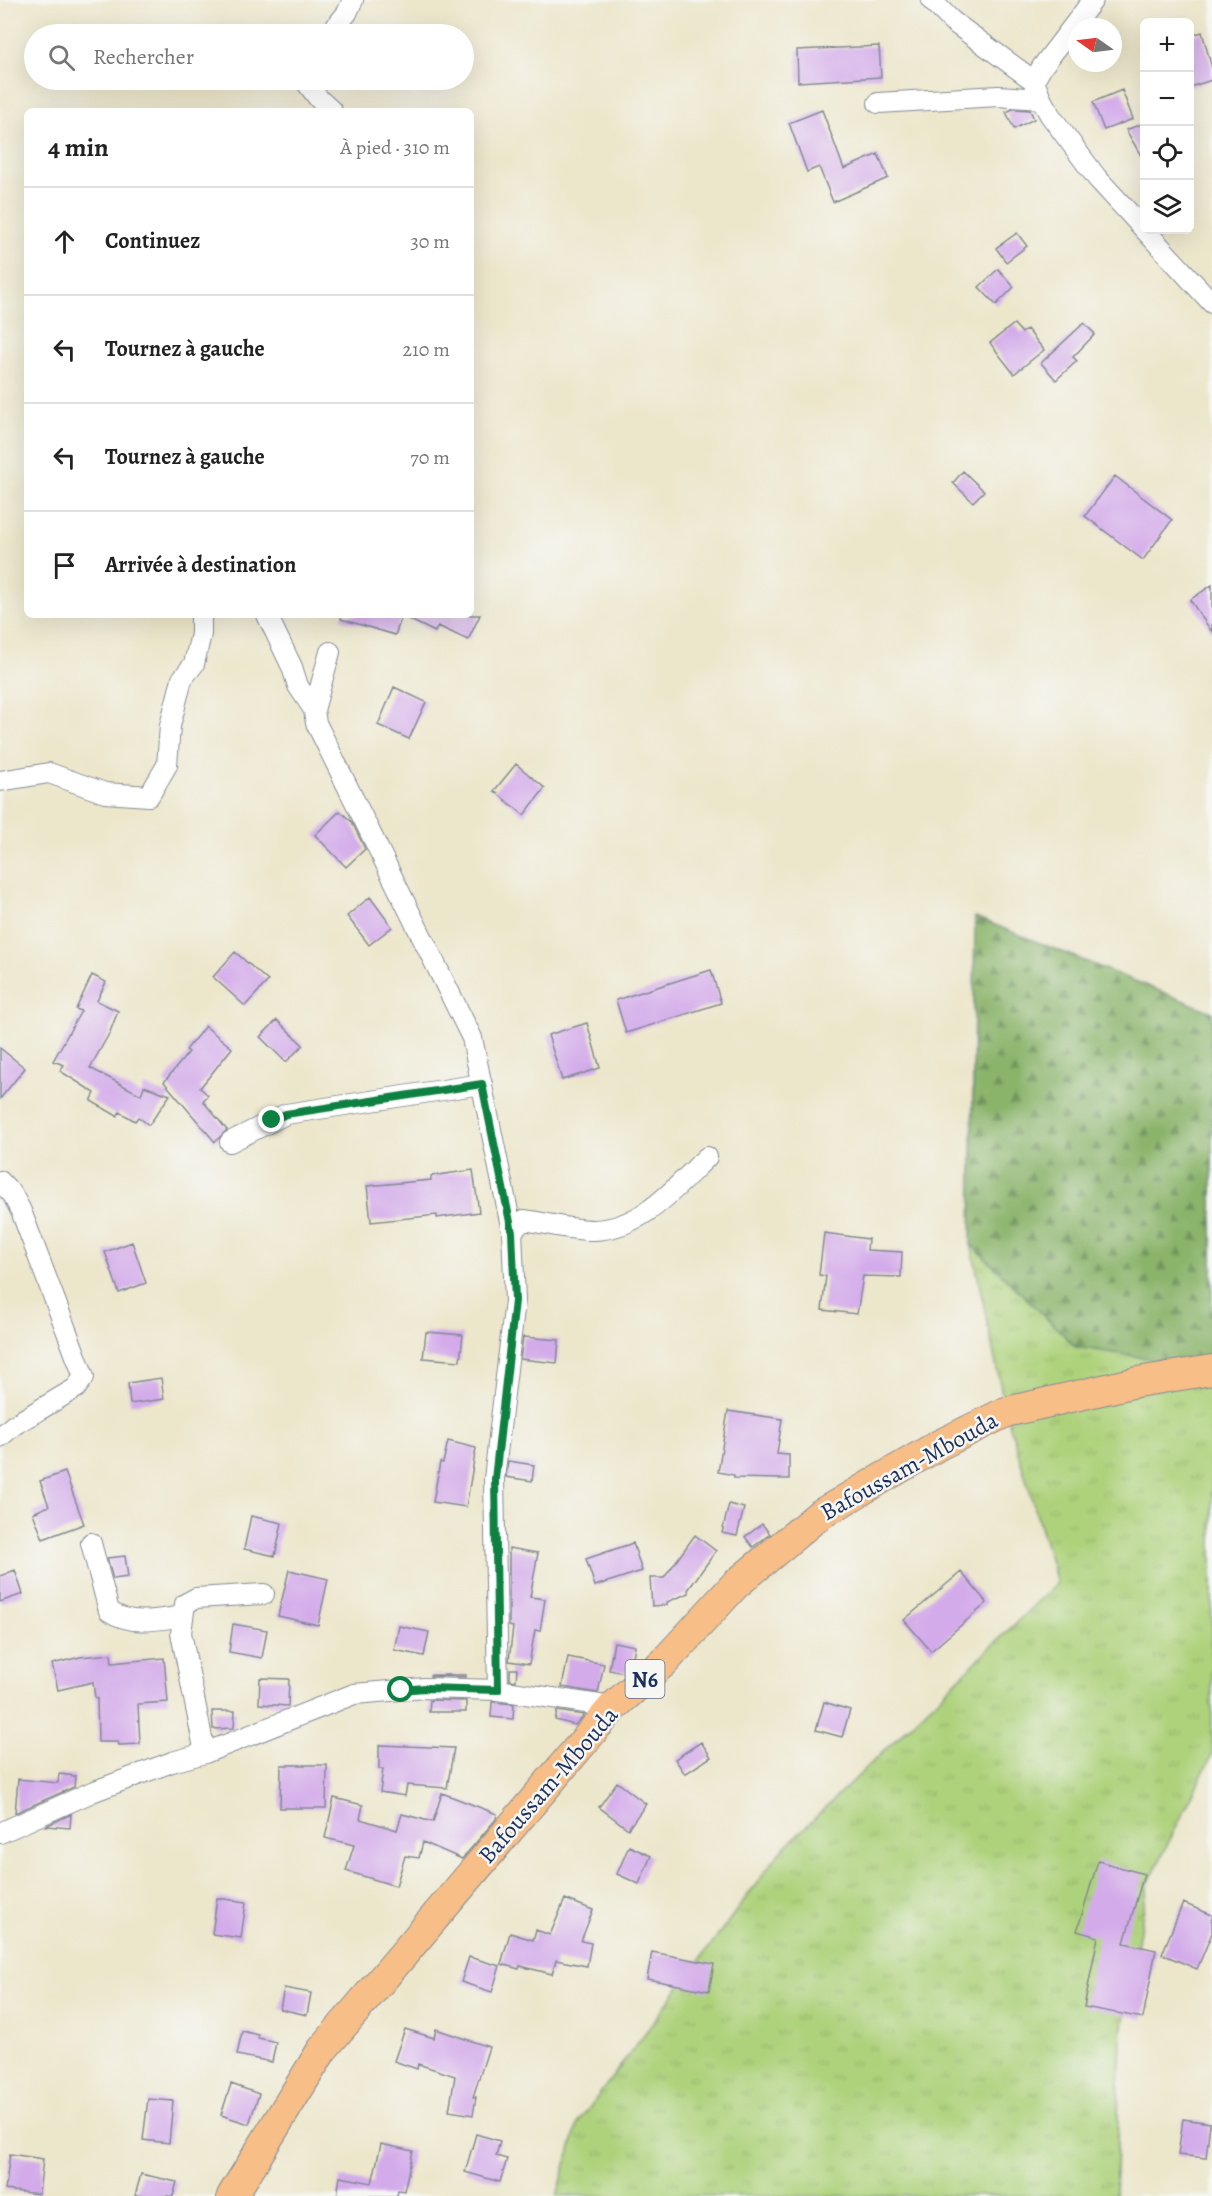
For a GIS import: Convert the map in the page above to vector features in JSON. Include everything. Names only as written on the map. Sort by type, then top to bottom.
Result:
[{"type":"highway","name":"Bafoussam-Mbouda","points":[[232,2196],[322,2050],[613,1707],[665,1661],[736,1584],[819,1515],[939,1445],[1006,1412],[1137,1382],[1212,1370]]},
{"type":"street","points":[[338,24],[353,0]]},
{"type":"street","points":[[931,0],[952,21],[1037,90],[1097,178],[1212,303]]},
{"type":"street","points":[[1037,90],[1042,67],[1093,0]]},
{"type":"street","points":[[313,90],[329,108]]},
{"type":"street","points":[[878,103],[998,96],[1037,90]]},
{"type":"street","points":[[0,781],[49,772],[105,793],[149,796],[167,765],[170,726],[182,679],[194,664],[201,634],[201,618]]},
{"type":"street","points":[[268,618],[292,667],[298,686],[314,710]]},
{"type":"street","points":[[330,652],[314,710],[316,723],[471,1038],[512,1232],[515,1301],[495,1479],[498,1690]]},
{"type":"street","points":[[230,1142],[286,1114],[482,1084]]},
{"type":"street","points":[[512,1232],[524,1220],[593,1230],[628,1224],[657,1206],[707,1157]]},
{"type":"street","points":[[0,1181],[12,1194],[21,1211],[84,1377],[76,1388],[14,1425],[0,1437]]},
{"type":"street","points":[[91,1543],[109,1611],[119,1618],[142,1622],[182,1616]]},
{"type":"street","points":[[205,1753],[181,1633],[185,1604],[195,1598],[264,1594]]},
{"type":"street","points":[[0,1833],[92,1792],[172,1762],[205,1753],[354,1694],[425,1688],[498,1690],[613,1707]]},
{"type":"green space","points":[[975,917],[1212,1012],[1212,1358],[1172,1362],[1076,1347],[971,1244]]},
{"type":"green space","points":[[971,1244],[1076,1347],[1212,1358],[1212,1755],[1148,1884],[1121,2037],[1115,2196],[557,2196],[578,2123],[780,1852],[1057,1583],[1006,1412]]},
{"type":"building","points":[[1202,32],[1212,68],[1212,80],[1194,86],[1194,72],[1194,35]]},
{"type":"building","points":[[879,46],[881,77],[798,82],[797,50]]},
{"type":"building","points":[[1122,90],[1133,119],[1104,130],[1093,102]]},
{"type":"building","points":[[1013,109],[1030,110],[1034,119],[1014,129],[1006,112]]},
{"type":"building","points":[[822,110],[844,169],[878,154],[888,178],[833,202],[819,167],[807,172],[789,123]]},
{"type":"building","points":[[1140,125],[1140,154],[1126,130]]},
{"type":"building","points":[[1017,233],[1027,246],[1006,262],[996,248]]},
{"type":"building","points":[[998,269],[1014,287],[996,305],[979,287]]},
{"type":"building","points":[[1084,323],[1095,334],[1073,357],[1077,361],[1056,380],[1041,363]]},
{"type":"building","points":[[1014,324],[1022,333],[1027,329],[1044,350],[1014,374],[990,343]]},
{"type":"building","points":[[963,471],[984,491],[973,502],[953,483]]},
{"type":"building","points":[[1115,476],[1172,520],[1143,560],[1085,516]]},
{"type":"building","points":[[1212,585],[1212,632],[1190,600]]},
{"type":"building","points":[[474,615],[480,615],[468,640],[438,626],[435,632],[406,618],[474,618]]},
{"type":"building","points":[[341,618],[401,618],[395,635]]},
{"type":"building","points":[[394,687],[426,702],[409,739],[378,725]]},
{"type":"building","points":[[516,764],[545,788],[524,815],[494,791]]},
{"type":"building","points":[[340,811],[352,822],[365,849],[346,867],[315,835]]},
{"type":"building","points":[[370,897],[392,927],[369,945],[347,916]]},
{"type":"building","points":[[235,952],[268,981],[245,1006],[213,977]]},
{"type":"building","points":[[711,970],[721,1003],[626,1033],[616,1000]]},
{"type":"building","points":[[92,975],[106,982],[97,1001],[118,1011],[110,1032],[90,1068],[141,1095],[144,1086],[170,1095],[149,1125],[138,1117],[135,1121],[120,1112],[117,1116],[91,1101],[95,1093],[60,1071],[64,1065],[53,1061],[81,1011],[76,1009]]},
{"type":"building","points":[[277,1020],[303,1045],[286,1062],[260,1037]]},
{"type":"building","points":[[587,1023],[600,1068],[562,1080],[548,1035]]},
{"type":"building","points":[[205,1026],[232,1048],[200,1088],[208,1095],[203,1101],[227,1130],[215,1142],[164,1082],[189,1052],[186,1050]]},
{"type":"building","points":[[0,1048],[25,1068],[0,1099]]},
{"type":"building","points":[[473,1170],[479,1212],[437,1218],[437,1215],[371,1222],[367,1186],[431,1180],[431,1176]]},
{"type":"building","points":[[824,1233],[868,1239],[867,1250],[902,1252],[901,1277],[863,1276],[857,1314],[822,1310],[826,1276],[819,1275]]},
{"type":"building","points":[[132,1242],[146,1283],[119,1293],[105,1252]]},
{"type":"building","points":[[426,1332],[463,1335],[460,1361],[423,1358]]},
{"type":"building","points":[[523,1337],[559,1340],[557,1363],[520,1359]]},
{"type":"building","points":[[161,1378],[164,1399],[130,1404],[128,1383]]},
{"type":"building","points":[[728,1411],[782,1419],[777,1454],[789,1455],[789,1479],[734,1478],[734,1475],[718,1472]]},
{"type":"building","points":[[448,1441],[476,1448],[466,1507],[433,1502],[440,1462],[443,1463]]},
{"type":"building","points":[[508,1461],[534,1465],[532,1481],[506,1477]]},
{"type":"building","points":[[65,1472],[84,1524],[43,1539],[33,1513],[49,1506],[40,1481]]},
{"type":"building","points":[[729,1504],[744,1508],[737,1536],[722,1533]]},
{"type":"building","points":[[251,1516],[282,1523],[275,1556],[244,1549]]},
{"type":"building","points":[[762,1524],[770,1534],[753,1547],[745,1537]]},
{"type":"building","points":[[695,1535],[716,1551],[688,1590],[689,1593],[667,1602],[667,1605],[652,1606],[650,1578],[664,1578]]},
{"type":"building","points":[[633,1543],[642,1571],[595,1586],[586,1559]]},
{"type":"building","points":[[509,1548],[538,1553],[530,1597],[545,1599],[540,1631],[535,1630],[529,1664],[509,1661],[513,1627],[509,1626]]},
{"type":"building","points":[[125,1556],[128,1577],[113,1579],[107,1558]]},
{"type":"building","points":[[15,1570],[23,1594],[0,1602],[0,1576]]},
{"type":"building","points":[[289,1570],[328,1579],[318,1625],[278,1616]]},
{"type":"building","points":[[961,1572],[987,1603],[931,1651],[904,1620]]},
{"type":"building","points":[[233,1624],[267,1630],[262,1658],[229,1652]]},
{"type":"building","points":[[399,1626],[429,1632],[424,1656],[394,1650]]},
{"type":"building","points":[[614,1642],[635,1646],[631,1668],[625,1673],[609,1670]]},
{"type":"building","points":[[111,1654],[112,1663],[164,1658],[168,1702],[138,1704],[140,1744],[119,1745],[118,1742],[98,1742],[97,1698],[95,1698],[93,1682],[58,1690],[52,1664],[80,1657]]},
{"type":"building","points":[[568,1657],[604,1664],[598,1693],[562,1687]]},
{"type":"building","points":[[510,1669],[517,1669],[516,1681],[510,1680]]},
{"type":"building","points":[[466,1675],[466,1677],[430,1676]]},
{"type":"building","points":[[260,1678],[289,1679],[288,1706],[259,1704]]},
{"type":"building","points":[[430,1700],[466,1701],[466,1712],[429,1712]]},
{"type":"building","points":[[492,1702],[514,1704],[513,1719],[491,1717]]},
{"type":"building","points":[[824,1702],[850,1710],[842,1737],[816,1730]]},
{"type":"building","points":[[212,1711],[235,1711],[234,1728],[213,1729]]},
{"type":"building","points":[[557,1711],[584,1715],[575,1725],[555,1720]]},
{"type":"building","points":[[701,1742],[711,1757],[685,1774],[675,1759]]},
{"type":"building","points":[[379,1745],[454,1748],[447,1788],[407,1785],[405,1796],[380,1792],[383,1769],[379,1769]]},
{"type":"building","points":[[281,1765],[327,1765],[326,1808],[280,1808]]},
{"type":"building","points":[[59,1774],[75,1776],[74,1787],[15,1813],[18,1779],[58,1783]]},
{"type":"building","points":[[617,1782],[646,1804],[628,1829],[599,1807]]},
{"type":"building","points":[[442,1793],[497,1814],[496,1819],[462,1859],[423,1842],[419,1858],[405,1856],[396,1886],[346,1871],[354,1845],[325,1838],[334,1798],[363,1805],[360,1819],[397,1830],[402,1814],[433,1822]]},
{"type":"building","points":[[71,1814],[70,1828],[46,1826]]},
{"type":"building","points":[[629,1846],[651,1856],[639,1884],[617,1874]]},
{"type":"building","points":[[1098,1861],[1144,1874],[1124,1943],[1156,1950],[1143,2018],[1084,2007],[1098,1937],[1077,1931]]},
{"type":"building","points":[[217,1898],[246,1902],[241,1938],[212,1934]]},
{"type":"building","points":[[565,1899],[593,1910],[581,1941],[591,1943],[587,1966],[556,1960],[552,1974],[501,1964],[510,1933],[533,1940],[536,1930],[550,1935]]},
{"type":"building","points":[[1183,1903],[1212,1915],[1212,1933],[1197,1969],[1162,1954]]},
{"type":"building","points":[[652,1952],[714,1964],[709,1991],[647,1979]]},
{"type":"building","points":[[469,1957],[500,1966],[492,1992],[461,1982]]},
{"type":"building","points":[[284,1988],[311,1993],[307,2015],[280,2009]]},
{"type":"building","points":[[405,2029],[434,2038],[436,2029],[489,2047],[473,2097],[476,2097],[473,2115],[449,2111],[455,2076],[418,2064],[417,2069],[394,2061]]},
{"type":"building","points":[[242,2031],[276,2042],[272,2062],[237,2055]]},
{"type":"building","points":[[231,2084],[259,2094],[249,2124],[221,2115]]},
{"type":"building","points":[[148,2099],[173,2101],[169,2143],[143,2140]]},
{"type":"building","points":[[1183,2119],[1210,2123],[1206,2158],[1178,2155]]},
{"type":"building","points":[[476,2134],[500,2141],[496,2156],[507,2159],[500,2182],[465,2172]]},
{"type":"building","points":[[381,2144],[413,2151],[404,2191],[398,2190],[397,2196],[337,2196],[340,2177],[372,2183]]},
{"type":"building","points":[[10,2154],[43,2159],[39,2194],[5,2190]]},
{"type":"building","points":[[141,2174],[177,2182],[173,2196],[135,2196]]},
{"type":"route","points":[[272,1120],[286,1114],[482,1084],[512,1232],[515,1301],[495,1479],[498,1690],[425,1688],[401,1690]]}]
